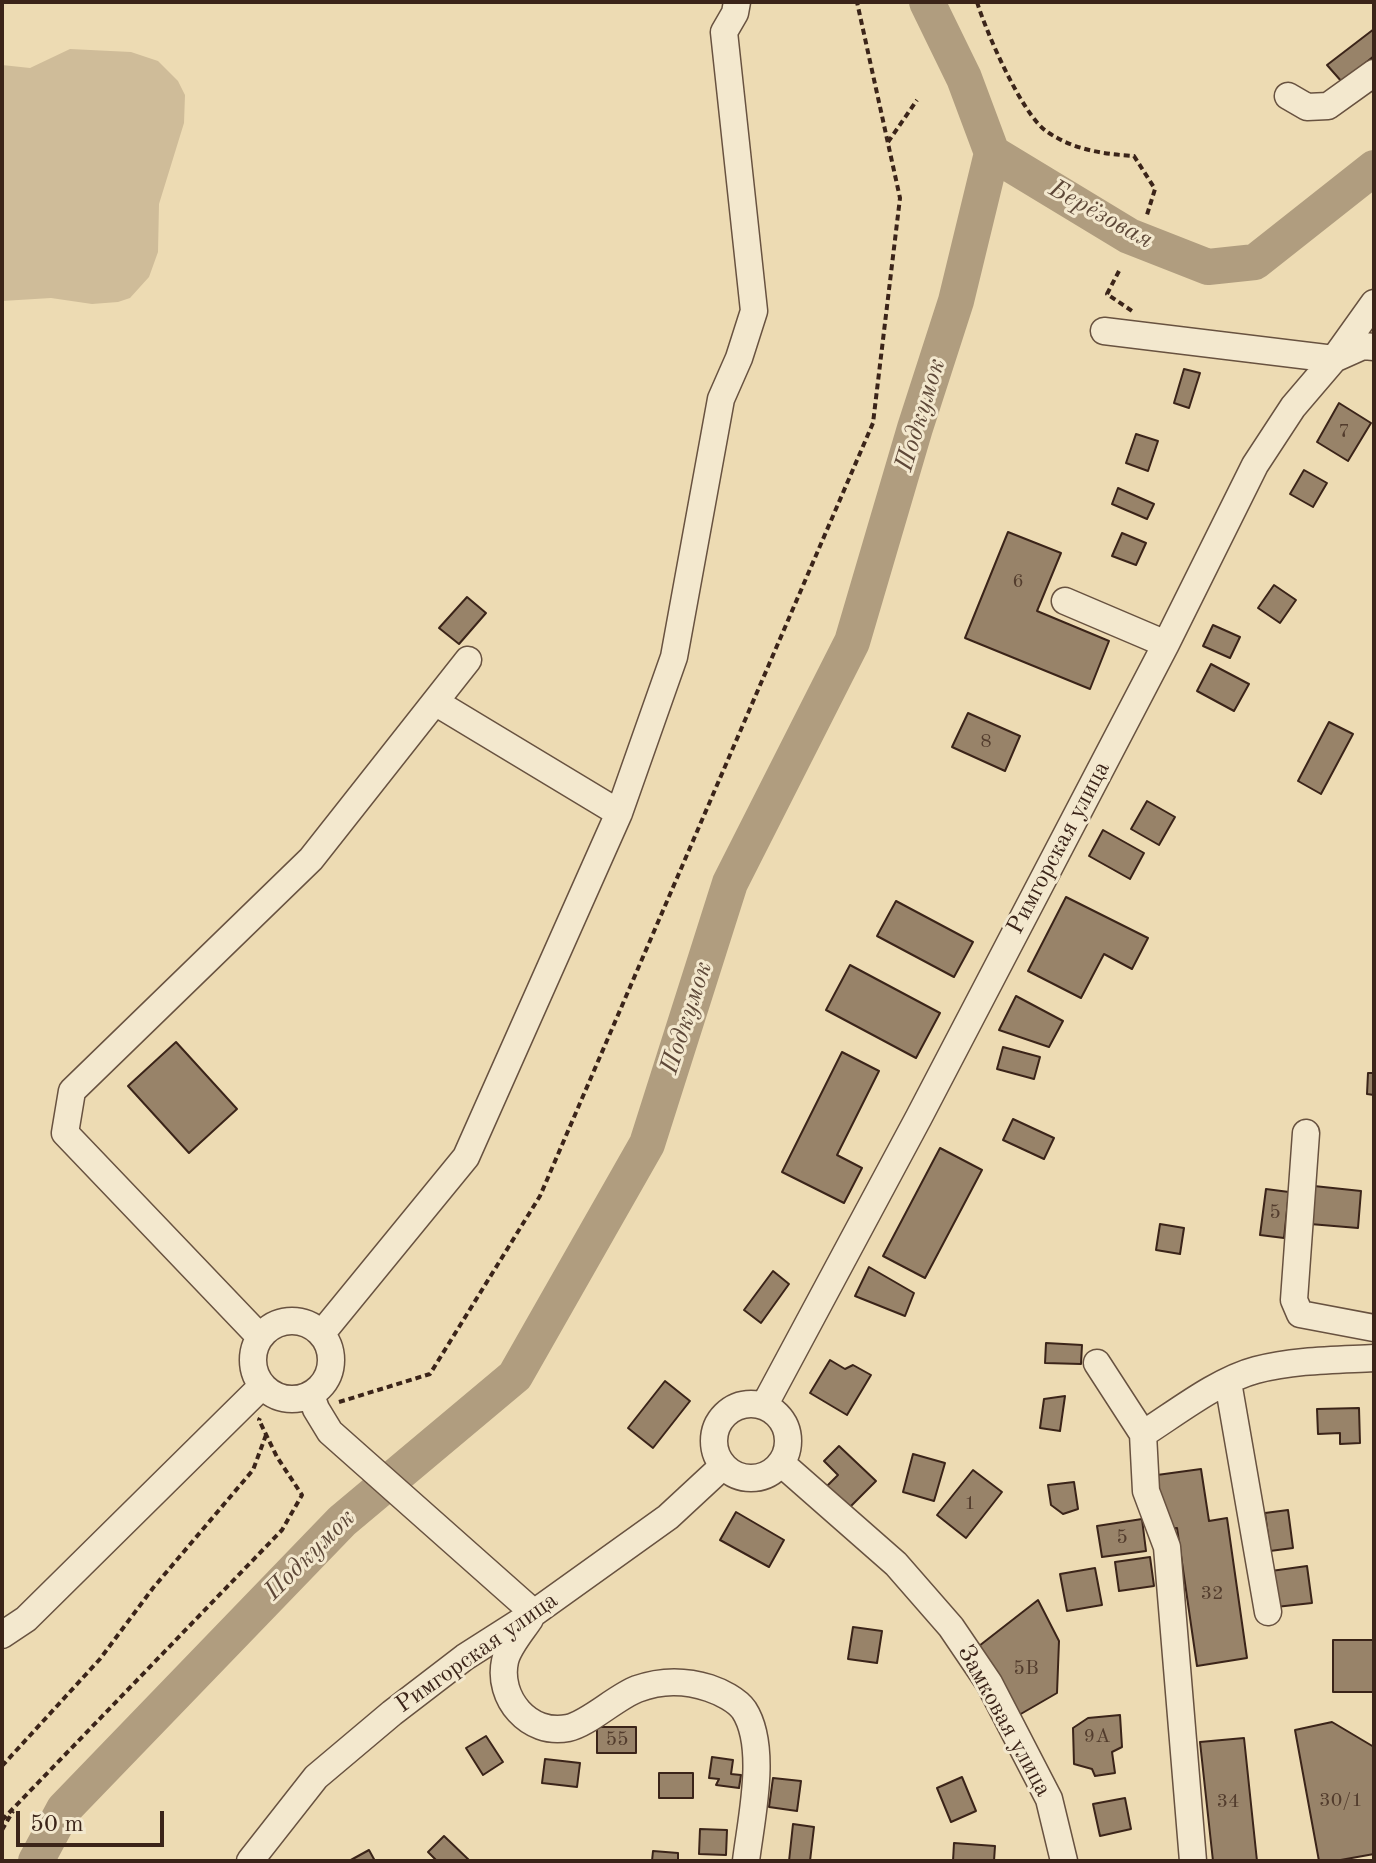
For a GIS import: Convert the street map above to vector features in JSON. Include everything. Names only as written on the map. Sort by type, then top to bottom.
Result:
[{"type":"street","points":[[322,1333],[466,1157],[619,813],[674,657],[721,399],[739,358],[754,311],[724,32],[735,13],[737,2]]},
{"type":"street","points":[[1288,96],[1307,107],[1328,106],[1374,73]]},
{"type":"street","name":"Римгорская улица","points":[[764,1406],[926,1104],[1166,644],[1255,465],[1293,407],[1334,359],[1374,303]]},
{"type":"street","points":[[1104,331],[1334,359],[1363,346],[1374,347]]},
{"type":"street","points":[[1065,601],[1166,644]]},
{"type":"street","points":[[260,1337],[65,1133],[72,1091],[311,859],[468,660]]},
{"type":"street","points":[[435,702],[619,813]]},
{"type":"street","points":[[1306,1133],[1294,1300],[1300,1314],[1374,1328]]},
{"type":"street","points":[[290,1320],[301,1321],[322,1333],[331,1355],[331,1366],[314,1402],[285,1399],[268,1391],[255,1375],[252,1362],[254,1349],[268,1328],[290,1320]]},
{"type":"street","points":[[1143,1434],[1228,1382],[1255,1370],[1304,1362],[1374,1358]]},
{"type":"street","points":[[1097,1363],[1143,1434],[1146,1491],[1167,1547],[1193,1861]]},
{"type":"street","points":[[1228,1382],[1268,1612]]},
{"type":"street","points":[[2,1635],[26,1619],[268,1391]]},
{"type":"street","points":[[314,1402],[330,1432],[534,1613],[505,1659],[504,1689],[518,1712],[543,1728],[570,1728],[635,1690],[663,1681],[693,1683],[720,1692],[743,1708],[753,1730],[757,1757],[746,1861]]},
{"type":"street","points":[[740,1405],[764,1406],[782,1420],[787,1430],[786,1453],[781,1463],[773,1471],[753,1478],[742,1477],[723,1466],[714,1443],[720,1420],[740,1405]]},
{"type":"street","name":"Замковая улица","points":[[781,1463],[896,1564],[951,1627],[989,1683],[1049,1799],[1064,1861]]},
{"type":"street","name":"Римгорская улица","points":[[250,1861],[316,1777],[392,1713],[465,1657],[534,1613],[668,1517],[723,1466]]},
{"type":"path","points":[[314,1402],[430,1374],[540,1196],[873,423],[900,198],[857,2]]},
{"type":"path","points":[[977,2],[1016,90],[1044,130],[1073,146],[1105,154],[1134,156],[1155,189],[1146,218]]},
{"type":"path","points":[[888,142],[917,100]]},
{"type":"path","points":[[1119,271],[1107,294],[1132,312]]},
{"type":"path","points":[[2,1820],[282,1530],[302,1495],[259,1420],[268,1391]]},
{"type":"path","points":[[2,1766],[100,1659],[153,1588],[253,1470],[266,1435]]},
{"type":"path","points":[[2,1830],[18,1802]]},
{"type":"shaded area","points":[[70,49],[131,52],[158,61],[178,81],[185,95],[184,123],[159,204],[158,252],[149,277],[130,298],[118,302],[92,304],[51,298],[2,301],[2,65],[30,68]]},
{"type":"building","points":[[1374,29],[1374,56],[1342,82],[1327,65]]},
{"type":"building","points":[[1184,369],[1200,373],[1189,408],[1174,403]]},
{"type":"building","points":[[1339,403],[1371,423],[1348,461],[1317,442]]},
{"type":"building","points":[[1136,434],[1158,441],[1148,471],[1126,463]]},
{"type":"building","points":[[1304,470],[1327,483],[1313,507],[1290,494]]},
{"type":"building","points":[[1118,488],[1154,504],[1147,519],[1112,504]]},
{"type":"building","points":[[1008,532],[1061,553],[1037,611],[1109,641],[1090,689],[965,638]]},
{"type":"building","points":[[1122,533],[1146,543],[1136,565],[1112,556]]},
{"type":"building","points":[[1274,585],[1296,600],[1280,623],[1258,608]]},
{"type":"building","points":[[467,597],[486,613],[459,644],[439,628]]},
{"type":"building","points":[[1213,625],[1240,637],[1230,658],[1203,646]]},
{"type":"building","points":[[1211,664],[1249,684],[1234,711],[1197,691]]},
{"type":"building","points":[[968,713],[1020,736],[1005,771],[952,747]]},
{"type":"building","points":[[1329,722],[1353,734],[1321,794],[1298,781]]},
{"type":"building","points":[[1147,801],[1175,817],[1159,845],[1131,829]]},
{"type":"building","points":[[1103,830],[1144,853],[1130,879],[1089,856]]},
{"type":"building","points":[[1066,897],[1148,938],[1132,969],[1104,954],[1081,998],[1028,971]]},
{"type":"building","points":[[896,901],[973,942],[954,977],[877,936]]},
{"type":"building","points":[[850,965],[940,1013],[916,1058],[826,1010]]},
{"type":"building","points":[[1016,996],[1063,1021],[1049,1047],[999,1030]]},
{"type":"building","points":[[176,1042],[237,1109],[189,1153],[128,1086]]},
{"type":"building","points":[[1003,1047],[1040,1057],[1034,1079],[997,1069]]},
{"type":"building","points":[[842,1052],[879,1071],[837,1155],[862,1168],[844,1203],[782,1172]]},
{"type":"building","points":[[1368,1073],[1374,1073],[1374,1095],[1367,1094]]},
{"type":"building","points":[[1013,1119],[1054,1138],[1044,1159],[1003,1140]]},
{"type":"building","points":[[940,1148],[982,1170],[925,1278],[883,1256]]},
{"type":"building","points":[[1314,1186],[1361,1191],[1358,1228],[1310,1224]]},
{"type":"building","points":[[1266,1189],[1289,1192],[1284,1238],[1260,1235]]},
{"type":"building","points":[[1160,1224],[1184,1228],[1180,1254],[1156,1250]]},
{"type":"building","points":[[869,1267],[914,1293],[905,1316],[855,1296]]},
{"type":"building","points":[[773,1271],[789,1284],[761,1323],[744,1310]]},
{"type":"building","points":[[1046,1343],[1082,1345],[1081,1364],[1045,1363]]},
{"type":"building","points":[[830,1360],[845,1369],[853,1365],[871,1375],[847,1415],[810,1393]]},
{"type":"building","points":[[665,1381],[690,1401],[653,1448],[628,1428]]},
{"type":"building","points":[[1065,1396],[1060,1431],[1040,1428],[1044,1399]]},
{"type":"building","points":[[1359,1408],[1360,1443],[1340,1444],[1340,1433],[1318,1434],[1317,1409]]},
{"type":"building","points":[[839,1446],[876,1481],[847,1510],[825,1488],[838,1475],[824,1461]]},
{"type":"building","points":[[913,1454],[945,1463],[934,1501],[903,1492]]},
{"type":"building","points":[[1201,1469],[1209,1521],[1227,1518],[1247,1658],[1197,1666],[1177,1528],[1165,1529],[1157,1475]]},
{"type":"building","points":[[973,1470],[1002,1492],[966,1538],[937,1515]]},
{"type":"building","points":[[1074,1482],[1078,1509],[1063,1514],[1051,1505],[1048,1485]]},
{"type":"building","points":[[1288,1510],[1293,1548],[1270,1551],[1265,1513]]},
{"type":"building","points":[[736,1512],[784,1540],[769,1567],[720,1540]]},
{"type":"building","points":[[1142,1519],[1146,1551],[1102,1557],[1097,1526]]},
{"type":"building","points":[[1150,1557],[1154,1586],[1119,1591],[1115,1562]]},
{"type":"building","points":[[1307,1566],[1312,1603],[1276,1607],[1271,1571]]},
{"type":"building","points":[[1095,1568],[1102,1605],[1067,1611],[1060,1574]]},
{"type":"building","points":[[1038,1600],[1059,1641],[1057,1693],[1019,1715],[979,1646]]},
{"type":"building","points":[[853,1627],[882,1631],[877,1663],[848,1659]]},
{"type":"building","points":[[1333,1640],[1374,1640],[1374,1692],[1333,1692]]},
{"type":"building","points":[[1120,1715],[1122,1747],[1112,1752],[1115,1773],[1095,1776],[1092,1769],[1074,1764],[1073,1728],[1088,1718]]},
{"type":"building","points":[[1332,1722],[1374,1747],[1374,1854],[1319,1861],[1295,1730]]},
{"type":"building","points":[[597,1727],[636,1727],[636,1753],[597,1753]]},
{"type":"building","points":[[486,1736],[503,1762],[483,1775],[466,1748]]},
{"type":"building","points":[[1244,1738],[1257,1861],[1213,1861],[1200,1742]]},
{"type":"building","points":[[712,1757],[733,1760],[731,1774],[741,1775],[739,1788],[716,1785],[719,1779],[709,1778]]},
{"type":"building","points":[[545,1759],[580,1763],[577,1787],[542,1783]]},
{"type":"building","points":[[659,1773],[693,1773],[693,1798],[659,1798]]},
{"type":"building","points":[[962,1777],[976,1811],[951,1822],[937,1788]]},
{"type":"building","points":[[773,1778],[801,1781],[797,1811],[769,1807]]},
{"type":"building","points":[[1125,1798],[1131,1829],[1100,1836],[1093,1804]]},
{"type":"building","points":[[793,1824],[814,1827],[810,1861],[789,1861]]},
{"type":"building","points":[[700,1829],[727,1830],[726,1855],[699,1854]]},
{"type":"building","points":[[444,1836],[470,1861],[437,1861],[428,1852]]},
{"type":"building","points":[[954,1843],[995,1846],[994,1861],[953,1861]]},
{"type":"building","points":[[369,1850],[375,1861],[349,1861]]},
{"type":"building","points":[[653,1851],[678,1853],[678,1861],[652,1861]]},
{"type":"waterway","name":"Подкумок","points":[[36,1861],[64,1809],[342,1521],[515,1376],[647,1144],[730,883],[852,642],[956,301],[992,153],[964,78],[927,2]]},
{"type":"waterway","name":"Берёзовая","points":[[992,153],[1129,236],[1208,267],[1255,262],[1374,168]]}]
